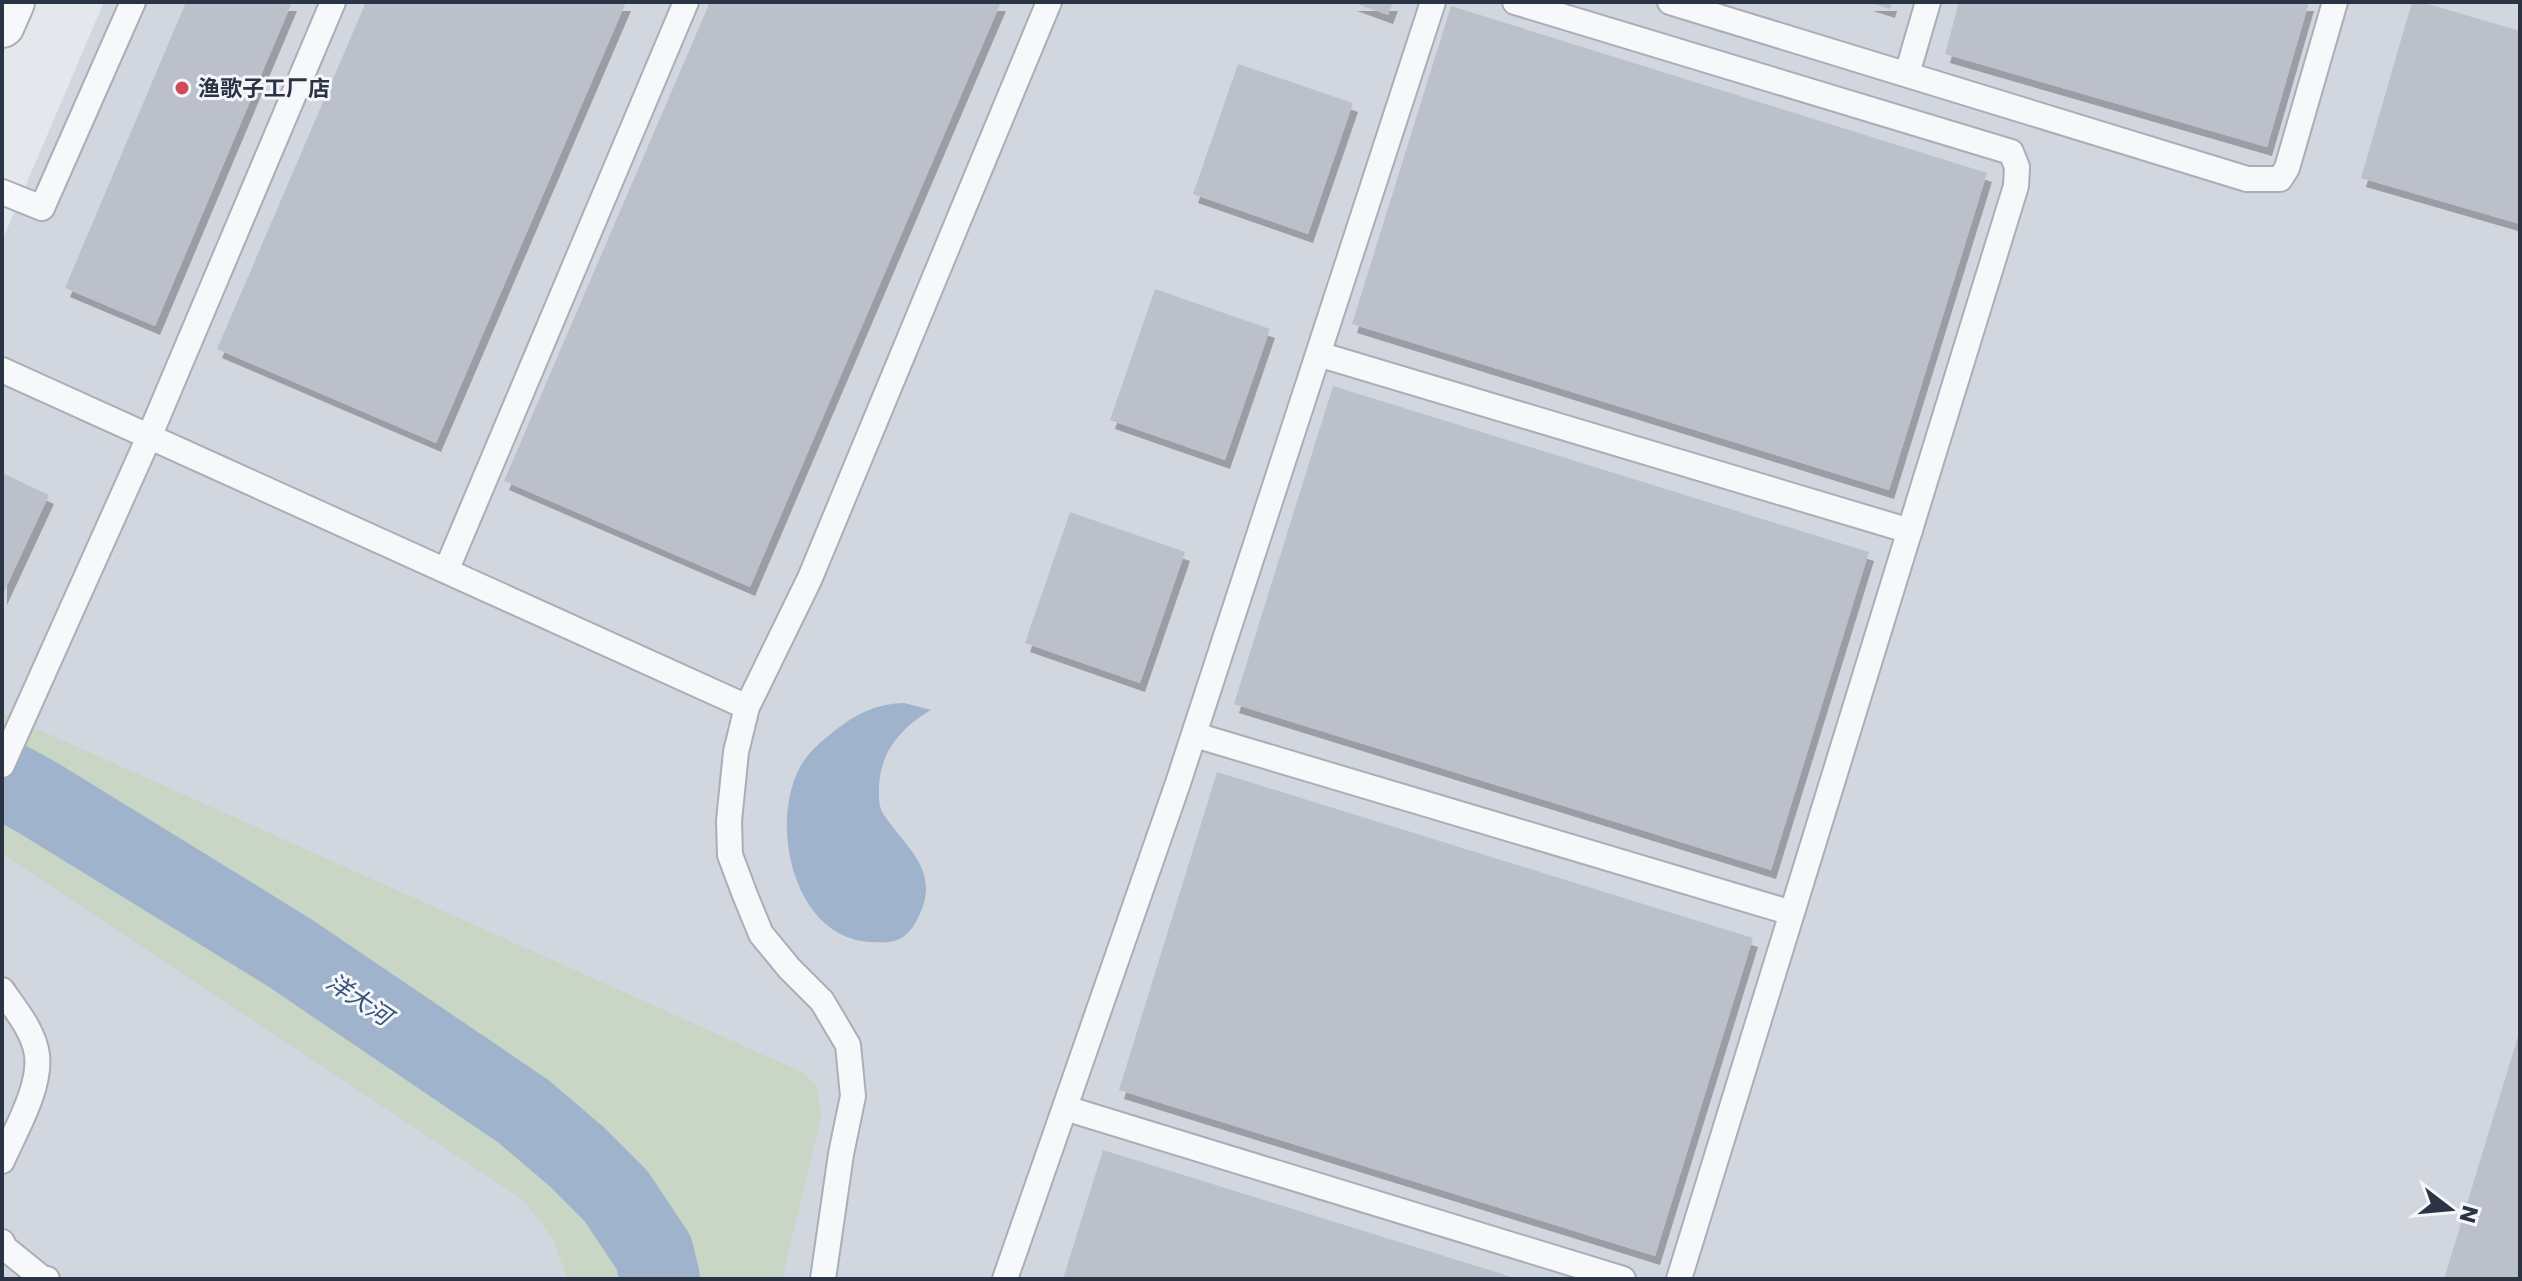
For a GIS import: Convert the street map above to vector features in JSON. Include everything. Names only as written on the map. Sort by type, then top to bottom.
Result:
[{"type":"street","points":[[2,25],[12,2]]},
{"type":"lane","points":[[2,192],[42,208],[133,2]]},
{"type":"lane","points":[[2,765],[149,437],[333,2]]},
{"type":"lane","points":[[446,571],[686,2]]},
{"type":"lane","points":[[823,1279],[841,1154],[853,1096],[848,1045],[822,1001],[761,934],[730,855],[729,821],[736,752],[747,707],[810,578],[1049,2]]},
{"type":"lane","points":[[1005,1279],[1195,735],[1433,2]]},
{"type":"lane","points":[[1515,2],[2011,152],[2017,167],[2016,186],[1679,1279]]},
{"type":"lane","points":[[1670,2],[2247,179],[2280,179],[2287,168],[2335,2]]},
{"type":"lane","points":[[1907,74],[1928,2]]},
{"type":"lane","points":[[1318,354],[1910,531]]},
{"type":"lane","points":[[2,370],[747,707]]},
{"type":"lane","points":[[1195,735],[1792,913]]},
{"type":"lane","points":[[2,990],[25,1023],[37,1056],[33,1091],[2,1161]]},
{"type":"lane","points":[[1065,1108],[1623,1279]]},
{"type":"lane","points":[[2,1242],[5,1248],[47,1279]]},
{"type":"shaded area","points":[[104,2],[2520,2],[2520,1279],[2,1279],[2,241]]},
{"type":"green space","points":[[2,713],[802,1072],[817,1086],[821,1117],[782,1279],[568,1279],[551,1235],[522,1199],[2,853]]},
{"type":"water","points":[[904,703],[931,710],[902,732],[889,751],[881,773],[879,801],[884,815],[918,861],[926,885],[925,900],[917,920],[906,935],[891,942],[870,942],[843,935],[822,920],[805,898],[794,872],[788,843],[787,813],[792,786],[803,762],[817,746],[858,715],[884,705]]},
{"type":"building","points":[[186,2],[292,2],[155,326],[65,288]]},
{"type":"building","points":[[366,2],[626,2],[436,443],[217,349]]},
{"type":"building","points":[[710,2],[1001,2],[750,587],[504,481]]},
{"type":"building","points":[[1352,2],[1393,2],[1388,15]]},
{"type":"building","points":[[1868,2],[1892,2],[1890,9]]},
{"type":"building","points":[[1959,2],[2309,2],[2267,147],[1945,54]]},
{"type":"building","points":[[2412,2],[2520,31],[2520,224],[2361,178]]},
{"type":"building","points":[[1451,6],[1987,173],[1889,490],[1352,324]]},
{"type":"building","points":[[1238,64],[1353,103],[1308,234],[1193,194]]},
{"type":"building","points":[[1155,289],[1270,329],[1225,460],[1110,420]]},
{"type":"building","points":[[1333,386],[1869,552],[1771,870],[1234,704]]},
{"type":"building","points":[[2,473],[49,495],[2,596]]},
{"type":"building","points":[[1070,512],[1185,552],[1140,683],[1025,643]]},
{"type":"building","points":[[1217,772],[1753,938],[1655,1256],[1119,1090]]},
{"type":"building","points":[[2519,1033],[2520,1279],[2444,1279]]},
{"type":"building","points":[[1103,1150],[1515,1278],[1515,1279],[1063,1279]]},
{"type":"waterway","name":"洋大河","points":[[2,778],[290,953],[523,1111],[577,1157],[616,1196],[654,1253],[660,1279]]},
{"type":"place","name":"渔歌子工厂店","points":[[182,88]]}]
